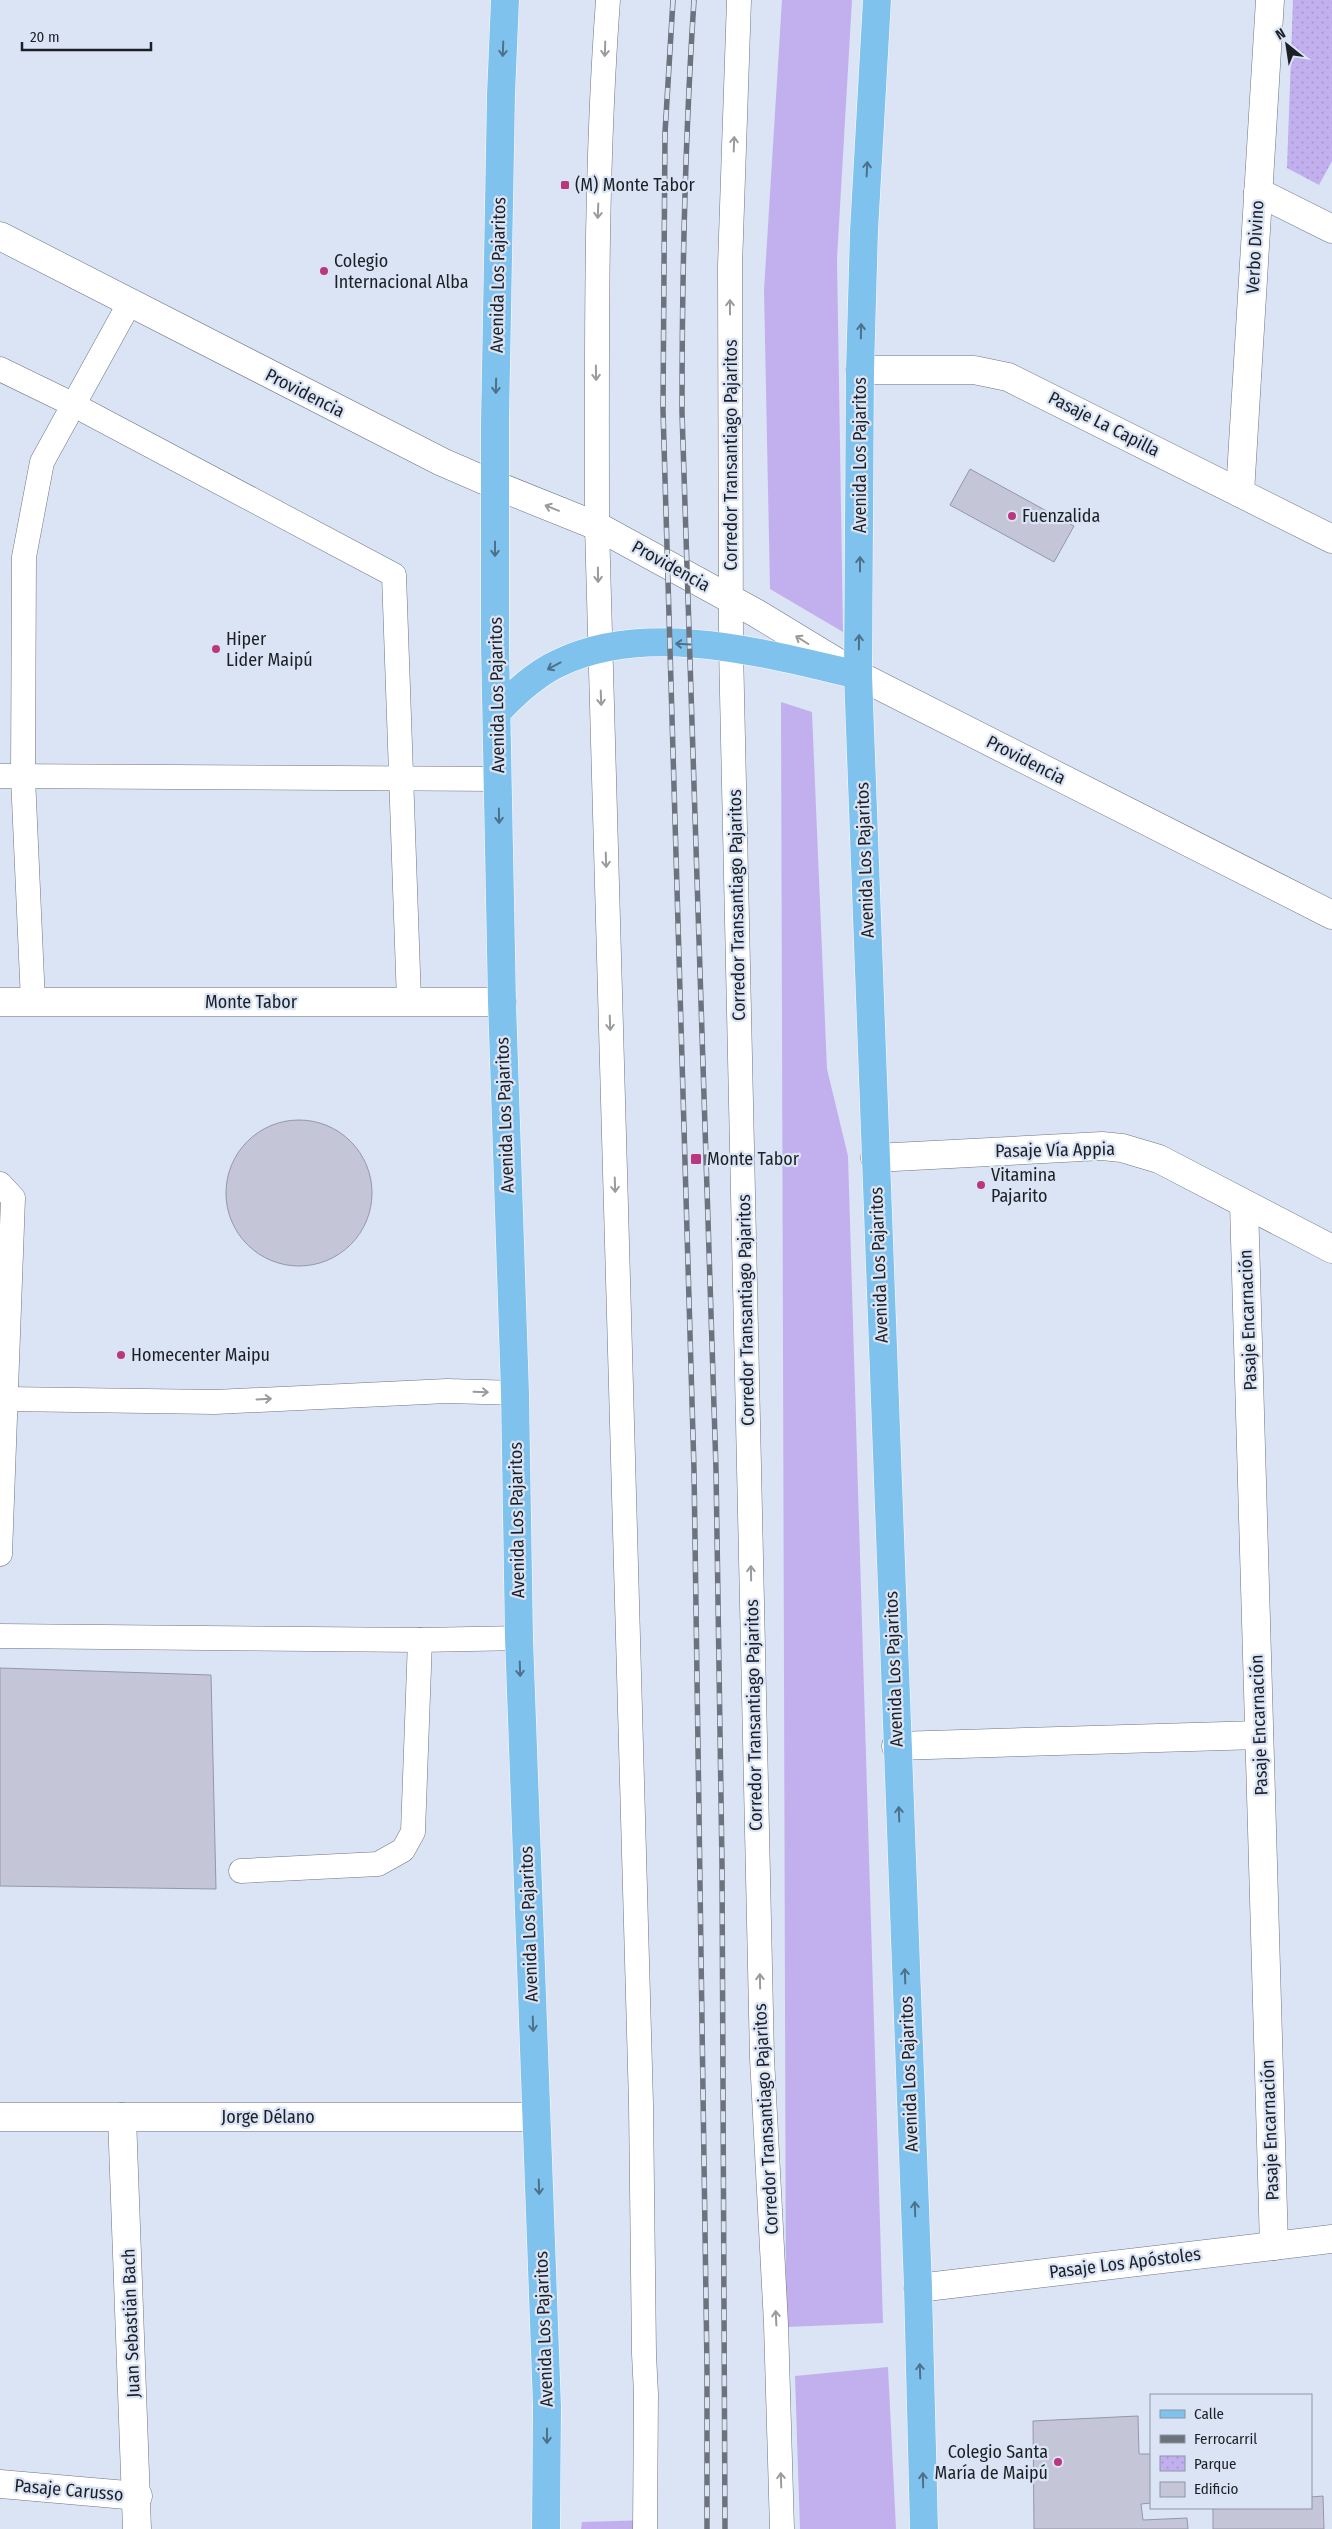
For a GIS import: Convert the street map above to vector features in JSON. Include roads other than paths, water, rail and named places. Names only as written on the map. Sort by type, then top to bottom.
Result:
[{"type":"main road","name":"Avenida Los Pajaritos","points":[[505,0],[501,95],[494,485],[498,779],[502,1002],[515,1393],[519,1638],[547,2406],[546,2529]]},
{"type":"main road","name":"Avenida Los Pajaritos","points":[[877,0],[864,231],[860,370],[858,675],[896,1746],[918,2288],[924,2529]]},
{"type":"main road","points":[[497,712],[514,694],[543,672],[573,657],[600,649],[649,644],[732,648],[858,675]]},
{"type":"street","name":"Verbo Divino","points":[[1240,493],[1270,0]]},
{"type":"street","points":[[1258,192],[1330,223]]},
{"type":"street","name":"Providencia","points":[[0,236],[129,304],[442,462],[597,526],[777,625],[858,675],[1332,915]]},
{"type":"street","name":"Pasaje La Capilla","points":[[860,370],[974,370],[1008,377],[1332,539]]},
{"type":"street","name":"Monte Tabor","points":[[0,1002],[502,1002]]},
{"type":"street","name":"Pasaje Vía Appia","points":[[875,1158],[1102,1146],[1122,1148],[1159,1159],[1332,1249]]},
{"type":"street","name":"Pasaje Encarnación","points":[[1244,1204],[1274,2246]]},
{"type":"street","points":[[896,1746],[1259,1735]]},
{"type":"street","name":"Juan Sebastián Bach","points":[[122,2117],[138,2496],[137,2529]]},
{"type":"street","name":"Jorge Délano","points":[[0,2118],[536,2117]]},
{"type":"street","name":"Pasaje Los Apóstoles","points":[[918,2288],[1332,2239]]},
{"type":"street","name":"Pasaje Carusso","points":[[0,2484],[138,2496]]},
{"type":"lane","points":[[608,0],[598,230],[596,359],[597,526],[641,2104],[646,2394],[645,2529]]},
{"type":"lane","name":"Corredor Transantiago Pajaritos","points":[[739,0],[730,266],[731,601],[762,2058],[776,2324],[782,2529]]},
{"type":"lane","points":[[33,1002],[12,777],[24,557],[42,462],[72,404],[129,304]]},
{"type":"lane","points":[[0,369],[72,404],[394,575],[399,662],[400,779],[409,1001]]},
{"type":"lane","points":[[12,777],[498,779]]},
{"type":"lane","points":[[0,1184],[13,1198],[0,1554]]},
{"type":"lane","points":[[6,1399],[216,1402],[448,1391],[515,1393]]},
{"type":"lane","points":[[0,1636],[420,1640],[519,1638]]},
{"type":"lane","points":[[241,1871],[378,1864],[403,1850],[413,1832],[420,1640]]},
{"type":"railway","points":[[673,0],[665,133],[663,410],[694,1470],[707,2368],[707,2529]]},
{"type":"railway","points":[[694,0],[688,103],[682,412],[716,1469],[722,1864],[725,2529]]},
{"type":"place","name":"(M) Monte Tabor","points":[[565,185]]},
{"type":"place","name":"Colegio Internacional Alba","points":[[324,271]]},
{"type":"place","name":"Fuenzalida","points":[[1012,516]]},
{"type":"place","name":"Hiper Lider Maipú","points":[[216,649]]},
{"type":"place","name":"Monte Tabor","points":[[696,1159]]},
{"type":"place","name":"Vitamina Pajarito","points":[[981,1185]]},
{"type":"place","name":"Homecenter Maipu","points":[[121,1355]]},
{"type":"place","name":"Colegio Santa María de Maipú","points":[[1058,2462]]}]
